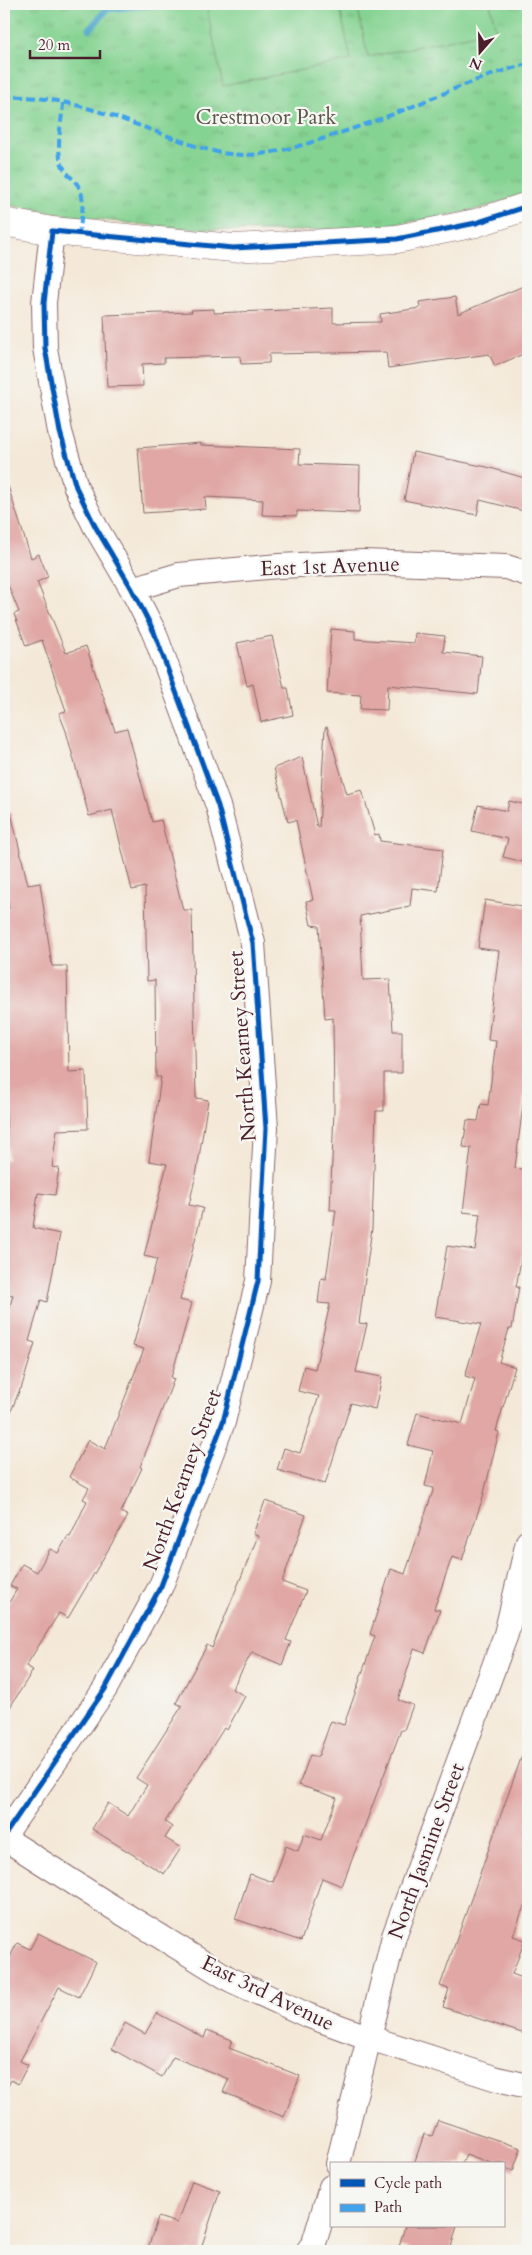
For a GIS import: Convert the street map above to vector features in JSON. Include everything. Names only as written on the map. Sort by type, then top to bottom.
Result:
[{"type":"street","points":[[4,222],[52,231],[233,248],[397,239],[476,223],[528,206]]},
{"type":"street","name":"North Kearney Street","points":[[4,1837],[105,1689],[161,1586],[224,1422],[258,1281],[266,1128],[253,943],[218,806],[154,632],[132,589],[95,526],[76,487],[60,432],[45,348],[44,303],[52,231]]},
{"type":"street","name":"East 1st Avenue","points":[[132,589],[180,575],[362,562],[506,567],[528,574]]},
{"type":"street","name":"North Jasmine Street","points":[[339,2162],[394,1936],[506,1634],[528,1542]]},
{"type":"street","name":"East 3rd Avenue","points":[[4,1837],[101,1900],[232,1980],[308,2015],[370,2038],[497,2079],[528,2086]]},
{"type":"street","points":[[308,2251],[314,2244],[330,2190]]},
{"type":"green space","name":"Crestmoor Park","points":[[4,4],[528,4],[528,191],[488,206],[425,220],[305,231],[181,228],[61,214],[4,204]]},
{"type":"green space","points":[[206,4],[339,4],[351,60],[223,86]]},
{"type":"green space","points":[[357,4],[490,4],[496,30],[368,57]]},
{"type":"building","points":[[528,284],[528,352],[495,366],[489,354],[388,368],[386,352],[269,354],[269,363],[241,364],[240,356],[164,358],[164,363],[142,364],[143,386],[107,387],[104,315],[192,312],[191,310],[214,309],[214,313],[333,308],[333,323],[381,322],[380,314],[420,308],[419,302],[455,297],[458,314]]},
{"type":"building","points":[[201,443],[201,445],[300,449],[299,464],[360,466],[359,513],[297,511],[297,516],[262,515],[263,500],[205,497],[206,509],[143,513],[138,448]]},
{"type":"building","points":[[413,452],[487,467],[528,479],[528,512],[480,500],[477,515],[404,500]]},
{"type":"building","points":[[8,486],[31,558],[39,554],[48,577],[37,582],[66,653],[86,646],[115,731],[127,728],[152,822],[161,820],[183,910],[192,910],[196,1098],[208,1100],[197,1170],[189,1205],[203,1208],[180,1300],[192,1303],[171,1378],[174,1379],[140,1467],[142,1468],[121,1512],[128,1516],[68,1618],[59,1613],[26,1666],[33,1670],[4,1717],[4,1611],[17,1589],[10,1586],[22,1564],[37,1572],[50,1549],[58,1553],[68,1536],[70,1537],[87,1501],[83,1499],[89,1488],[69,1477],[88,1440],[105,1449],[144,1349],[133,1346],[157,1259],[144,1256],[167,1164],[149,1161],[161,1077],[156,1077],[155,980],[147,981],[145,887],[132,890],[112,810],[89,816],[66,731],[59,713],[66,711],[42,640],[26,646],[14,614],[19,612],[4,575],[4,487]]},
{"type":"building","points":[[331,629],[355,631],[355,639],[414,643],[415,633],[445,636],[443,652],[482,656],[478,694],[388,685],[387,710],[360,709],[361,695],[327,693]]},
{"type":"building","points":[[272,636],[284,688],[288,688],[293,715],[261,722],[253,684],[247,686],[237,643]]},
{"type":"building","points":[[327,727],[347,794],[362,790],[375,835],[379,834],[380,841],[443,849],[438,891],[412,888],[410,906],[360,916],[363,980],[390,979],[393,1031],[402,1031],[402,1073],[384,1073],[384,1111],[376,1111],[372,1228],[359,1323],[367,1324],[356,1372],[382,1377],[375,1409],[351,1403],[325,1484],[277,1470],[284,1448],[300,1453],[319,1396],[298,1391],[304,1366],[315,1369],[330,1304],[318,1303],[321,1278],[326,1279],[336,1210],[330,1210],[334,1111],[333,1018],[325,1019],[319,926],[311,925],[306,901],[313,900],[296,820],[288,822],[274,768],[302,757],[317,827],[319,827],[325,728]]},
{"type":"building","points":[[509,801],[528,805],[528,863],[503,857],[508,839],[472,831],[478,805],[507,811]]},
{"type":"building","points":[[11,813],[28,885],[40,883],[52,966],[67,966],[69,1072],[86,1071],[88,1129],[57,1130],[52,1167],[59,1168],[55,1195],[38,1193],[33,1228],[60,1234],[47,1302],[41,1300],[29,1341],[35,1343],[21,1389],[5,1426],[4,1327],[13,1295],[4,1293],[4,1272],[8,1252],[4,1251],[4,1159],[8,1160],[4,1075],[7,1075],[4,1010],[4,910],[9,909],[4,874],[4,814]]},
{"type":"building","points":[[485,900],[528,907],[528,1065],[515,1168],[528,1170],[528,1222],[516,1287],[519,1287],[512,1329],[509,1329],[499,1362],[515,1367],[496,1431],[499,1432],[483,1497],[462,1560],[452,1557],[434,1609],[440,1610],[425,1653],[414,1649],[398,1700],[413,1705],[404,1730],[401,1730],[342,1886],[322,1878],[301,1941],[235,1919],[250,1874],[273,1882],[286,1846],[298,1851],[304,1834],[321,1840],[337,1798],[299,1785],[310,1755],[318,1757],[331,1721],[344,1725],[375,1636],[370,1634],[391,1569],[405,1574],[434,1488],[425,1486],[433,1451],[408,1445],[417,1413],[462,1424],[475,1379],[465,1376],[481,1324],[435,1317],[447,1246],[475,1250],[480,1214],[463,1212],[471,1148],[463,1147],[467,1120],[478,1121],[481,1104],[488,1105],[496,1041],[488,1040],[499,951],[478,948]]},
{"type":"building","points":[[265,1501],[306,1515],[282,1582],[306,1591],[286,1640],[291,1642],[282,1665],[252,1652],[232,1689],[245,1696],[227,1730],[224,1728],[165,1822],[172,1827],[165,1838],[181,1848],[164,1874],[92,1829],[108,1803],[128,1816],[147,1785],[136,1778],[182,1706],[176,1703],[207,1645],[212,1648],[258,1536],[253,1534]]},
{"type":"building","points":[[525,1747],[528,1747],[528,1895],[513,1936],[525,1940],[512,1974],[528,1980],[528,2035],[443,2007],[449,1989],[440,1986]]},
{"type":"building","points":[[38,1933],[96,1962],[79,1997],[59,1987],[20,2061],[28,2065],[18,2084],[11,2080],[4,2094],[4,1969],[17,1943],[30,1949]]},
{"type":"building","points":[[157,2013],[204,2038],[207,2030],[232,2040],[229,2048],[300,2076],[284,2117],[223,2092],[229,2079],[173,2057],[162,2077],[112,2049],[125,2023],[145,2034]]},
{"type":"building","points":[[438,2120],[521,2148],[513,2171],[504,2167],[504,2162],[488,2162],[466,2154],[463,2162],[415,2162],[424,2134],[432,2136]]},
{"type":"building","points":[[192,2181],[220,2191],[200,2251],[147,2251],[158,2217],[177,2223]]},
{"type":"building","points":[[404,2228],[456,2228],[450,2251],[417,2251],[399,2246]]},
{"type":"waterway","points":[[90,29],[107,9],[107,4]]},
{"type":"waterway","points":[[107,9],[159,4]]},
{"type":"marked path","points":[[4,97],[26,97],[67,103],[88,108],[206,149],[222,153],[253,155],[288,149],[322,139],[389,116],[483,78],[528,64]]},
{"type":"marked path","points":[[63,103],[59,140],[60,155],[64,168],[77,184],[82,195],[79,234]]},
{"type":"cycle path","points":[[4,1836],[105,1689],[161,1586],[223,1422],[258,1281],[266,1128],[253,943],[218,806],[154,632],[132,589],[95,526],[76,487],[60,432],[45,348],[44,303],[52,231],[233,248],[397,239],[476,223],[528,206]]}]
